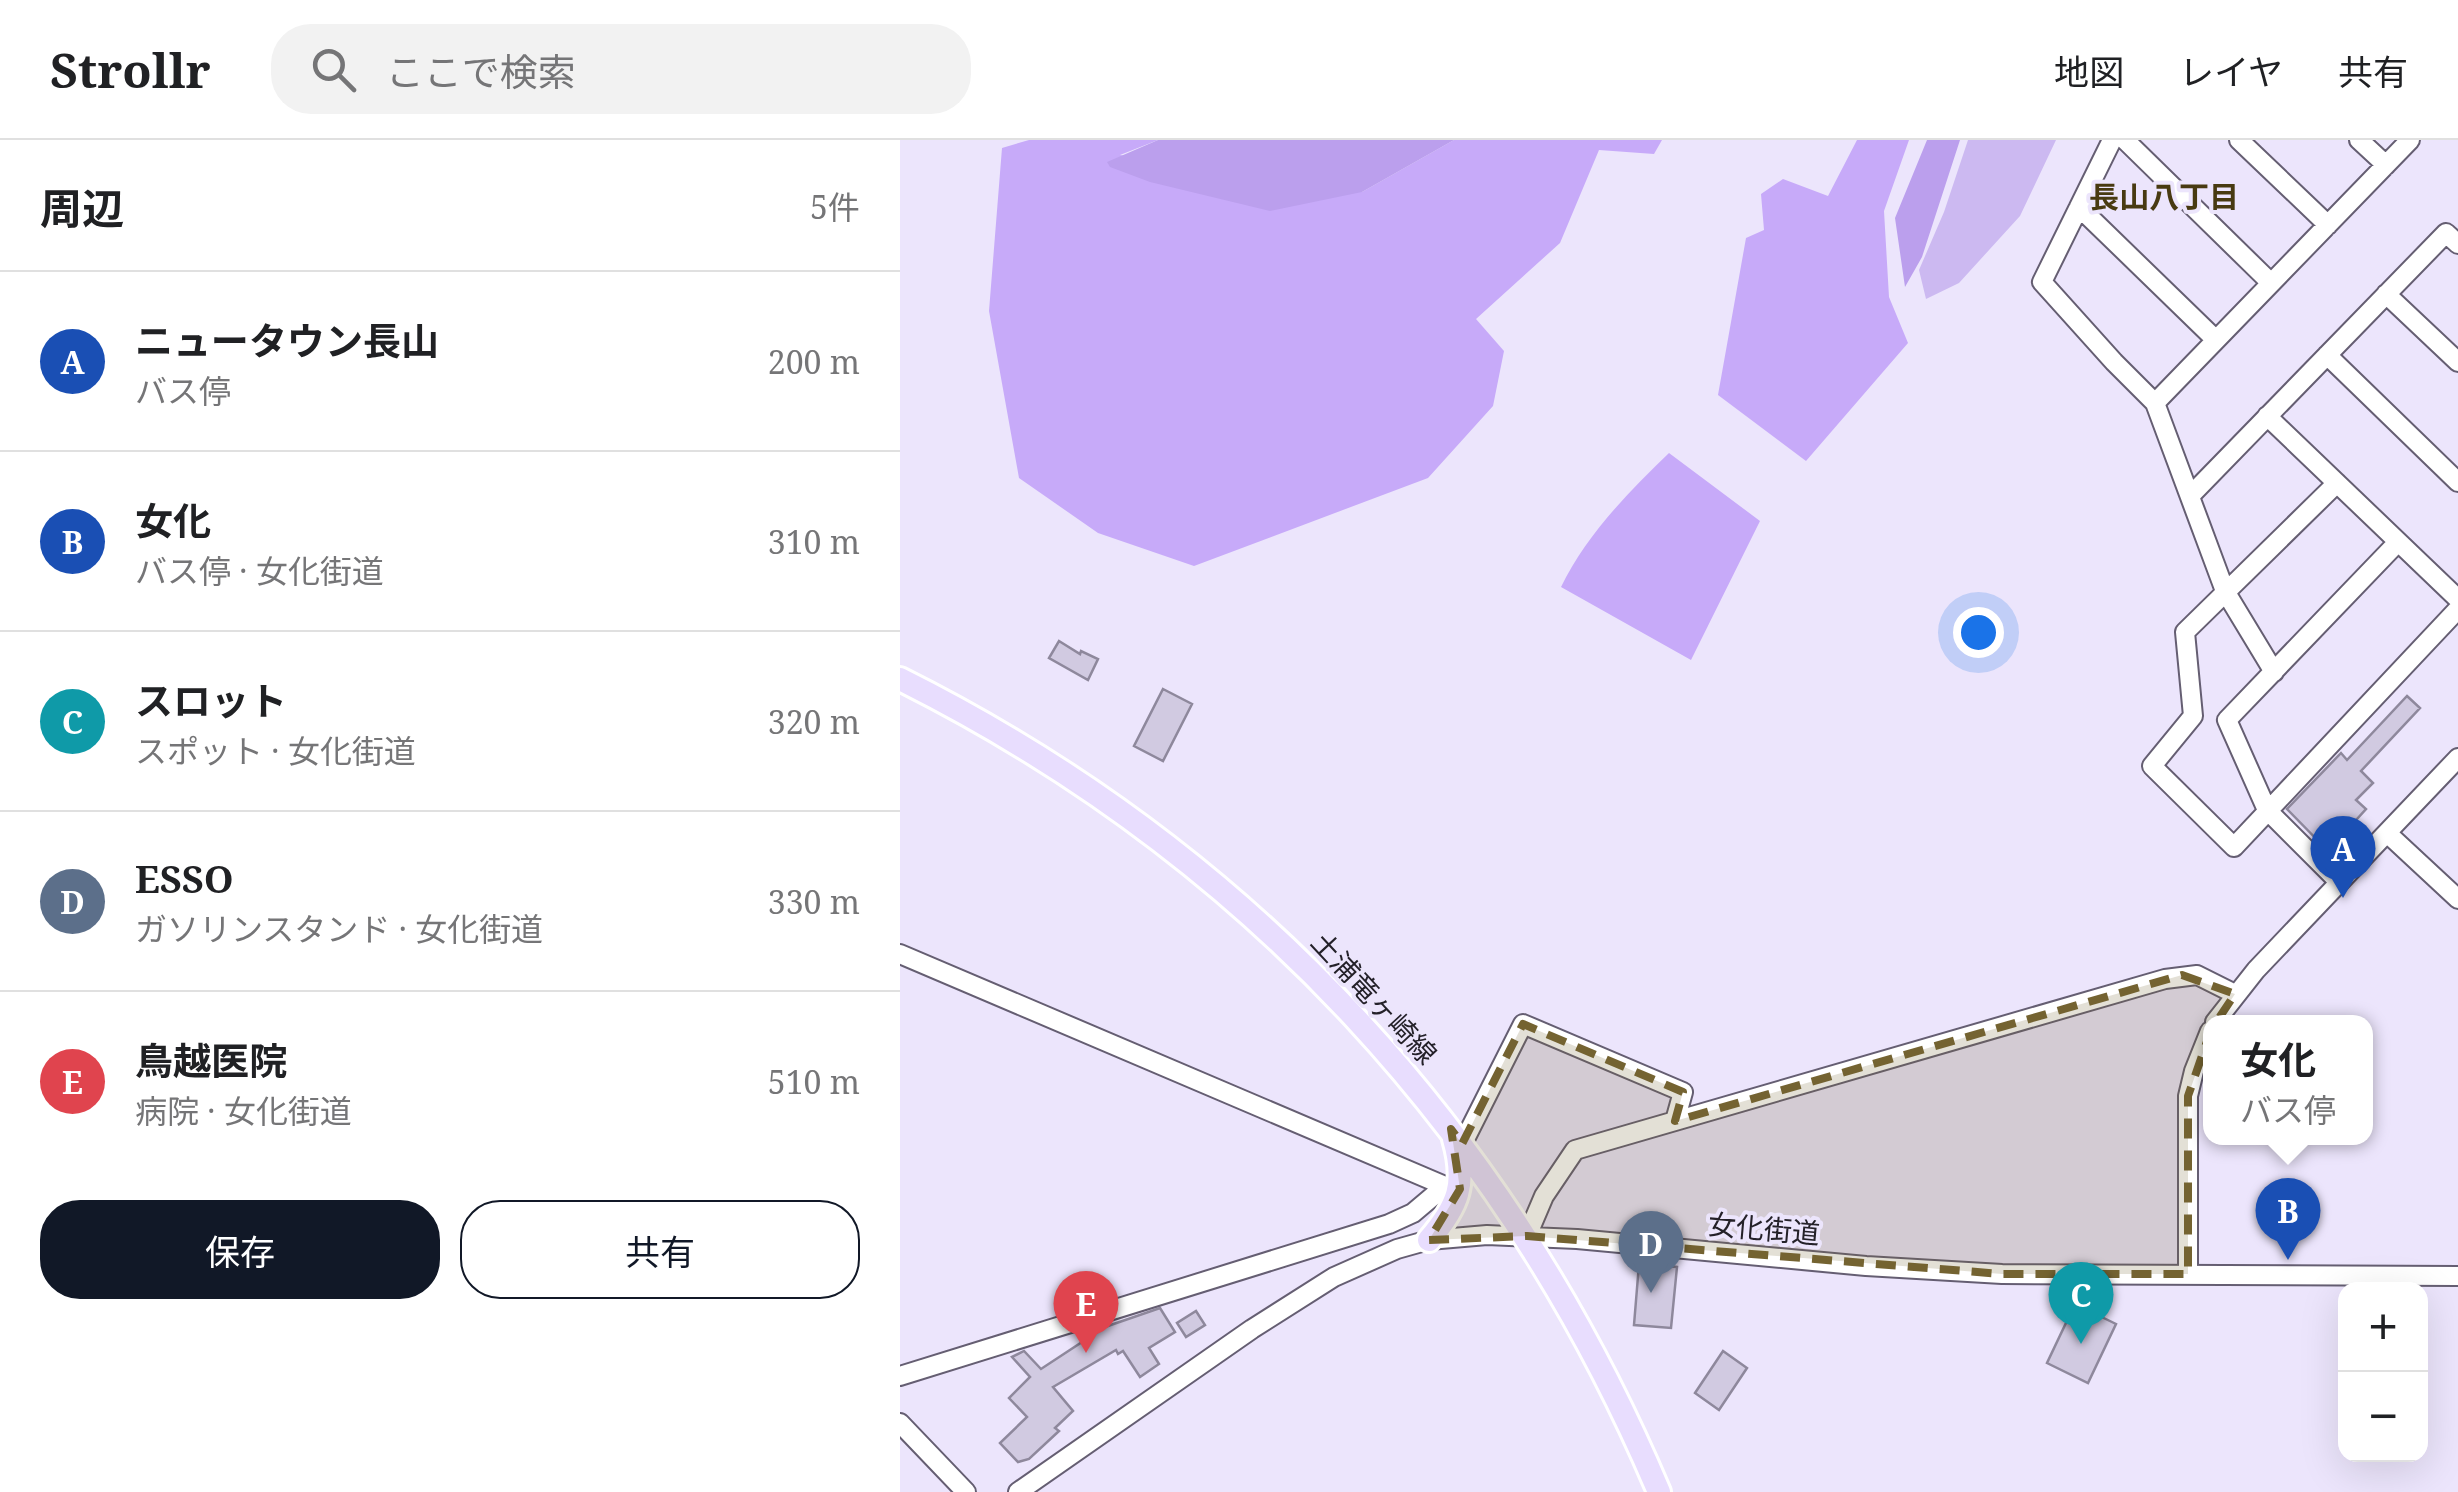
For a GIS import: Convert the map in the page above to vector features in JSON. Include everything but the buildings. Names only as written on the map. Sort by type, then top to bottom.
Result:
[{"type":"main road","name":"土浦竜ヶ崎線","points":[[900,679],[1041,757],[1126,814],[1210,881],[1310,970],[1392,1058],[1456,1137],[1527,1236],[1587,1339],[1659,1492]]},
{"type":"main road","points":[[1429,1240],[1446,1221],[1460,1189],[1456,1137]]},
{"type":"street","points":[[2112,140],[2042,282],[2155,403],[2226,591],[2274,672]]},
{"type":"street","points":[[2125,140],[2271,283]]},
{"type":"street","points":[[2239,140],[2328,225]]},
{"type":"street","points":[[2360,140],[2386,165]]},
{"type":"street","points":[[2155,403],[2410,140]]},
{"type":"street","points":[[2079,207],[2216,340]]},
{"type":"street","points":[[2190,496],[2446,233],[2458,244]]},
{"type":"street","points":[[2386,294],[2458,362]]},
{"type":"street","points":[[2327,355],[2458,482]]},
{"type":"street","points":[[2268,416],[2458,599]]},
{"type":"street","points":[[2337,483],[2185,632],[2193,716],[2152,766],[2234,847],[2458,609]]},
{"type":"street","points":[[2340,882],[2267,810],[2228,720],[2398,542]]},
{"type":"street","points":[[2221,1015],[2235,994],[2458,758]]},
{"type":"street","points":[[2387,832],[2458,899]]},
{"type":"street","points":[[900,954],[1445,1186],[1434,1198],[1389,1224],[900,1376]]},
{"type":"street","points":[[1527,1236],[1544,1196],[1574,1150],[2182,975],[2209,978],[2235,994]]},
{"type":"street","points":[[1456,1137],[1523,1024],[1683,1092],[1675,1121]]},
{"type":"street","points":[[2188,1274],[2186,1109],[2203,1048]]},
{"type":"street","points":[[1389,1224],[1397,1248]]},
{"type":"street","name":"女化街道","points":[[1018,1492],[1334,1276],[1397,1248],[1429,1240],[1527,1236],[2002,1274],[2458,1276]]},
{"type":"street","points":[[900,1423],[966,1492]]},
{"type":"highlighted area","points":[[2182,975],[2235,994],[2211,1030],[2188,1096],[2188,1274],[2002,1274],[1527,1236],[1429,1240],[1460,1189],[1451,1129],[1462,1144],[1523,1024],[1683,1092],[1675,1121]]},
{"type":"shaded area","points":[[1029,140],[1158,140],[1120,155],[1362,192],[1454,140],[1662,140],[1654,154],[1599,150],[1560,243],[1476,319],[1504,351],[1493,406],[1428,478],[1194,566],[1098,533],[1019,478],[989,311],[1002,148]]},
{"type":"shaded area","points":[[1158,140],[1454,140],[1362,192],[1270,211],[1150,182],[1110,167],[1107,162]]},
{"type":"shaded area","points":[[1857,140],[1909,140],[1884,211],[1889,297],[1908,343],[1806,461],[1718,395],[1746,238],[1764,230],[1761,194],[1783,179],[1828,196]]},
{"type":"shaded area","points":[[1927,140],[1960,140],[1922,257],[1905,287],[1895,218]]},
{"type":"shaded area","points":[[1968,140],[2056,140],[2020,216],[1959,283],[1926,299],[1919,270]]},
{"type":"shaded area","points":[[1669,453],[1760,521],[1691,660],[1561,587],[1595,533]]},
{"type":"place","name":"ニュータウン長山","points":[[2343,898]]},
{"type":"place","name":"女化","points":[[2288,1260]]},
{"type":"place","name":"ESSO","points":[[1651,1293]]},
{"type":"place","name":"スロット","points":[[2081,1344]]},
{"type":"place","name":"鳥越医院","points":[[1086,1353]]},
{"type":"district","name":"長山八丁目","points":[[2164,198]]}]
